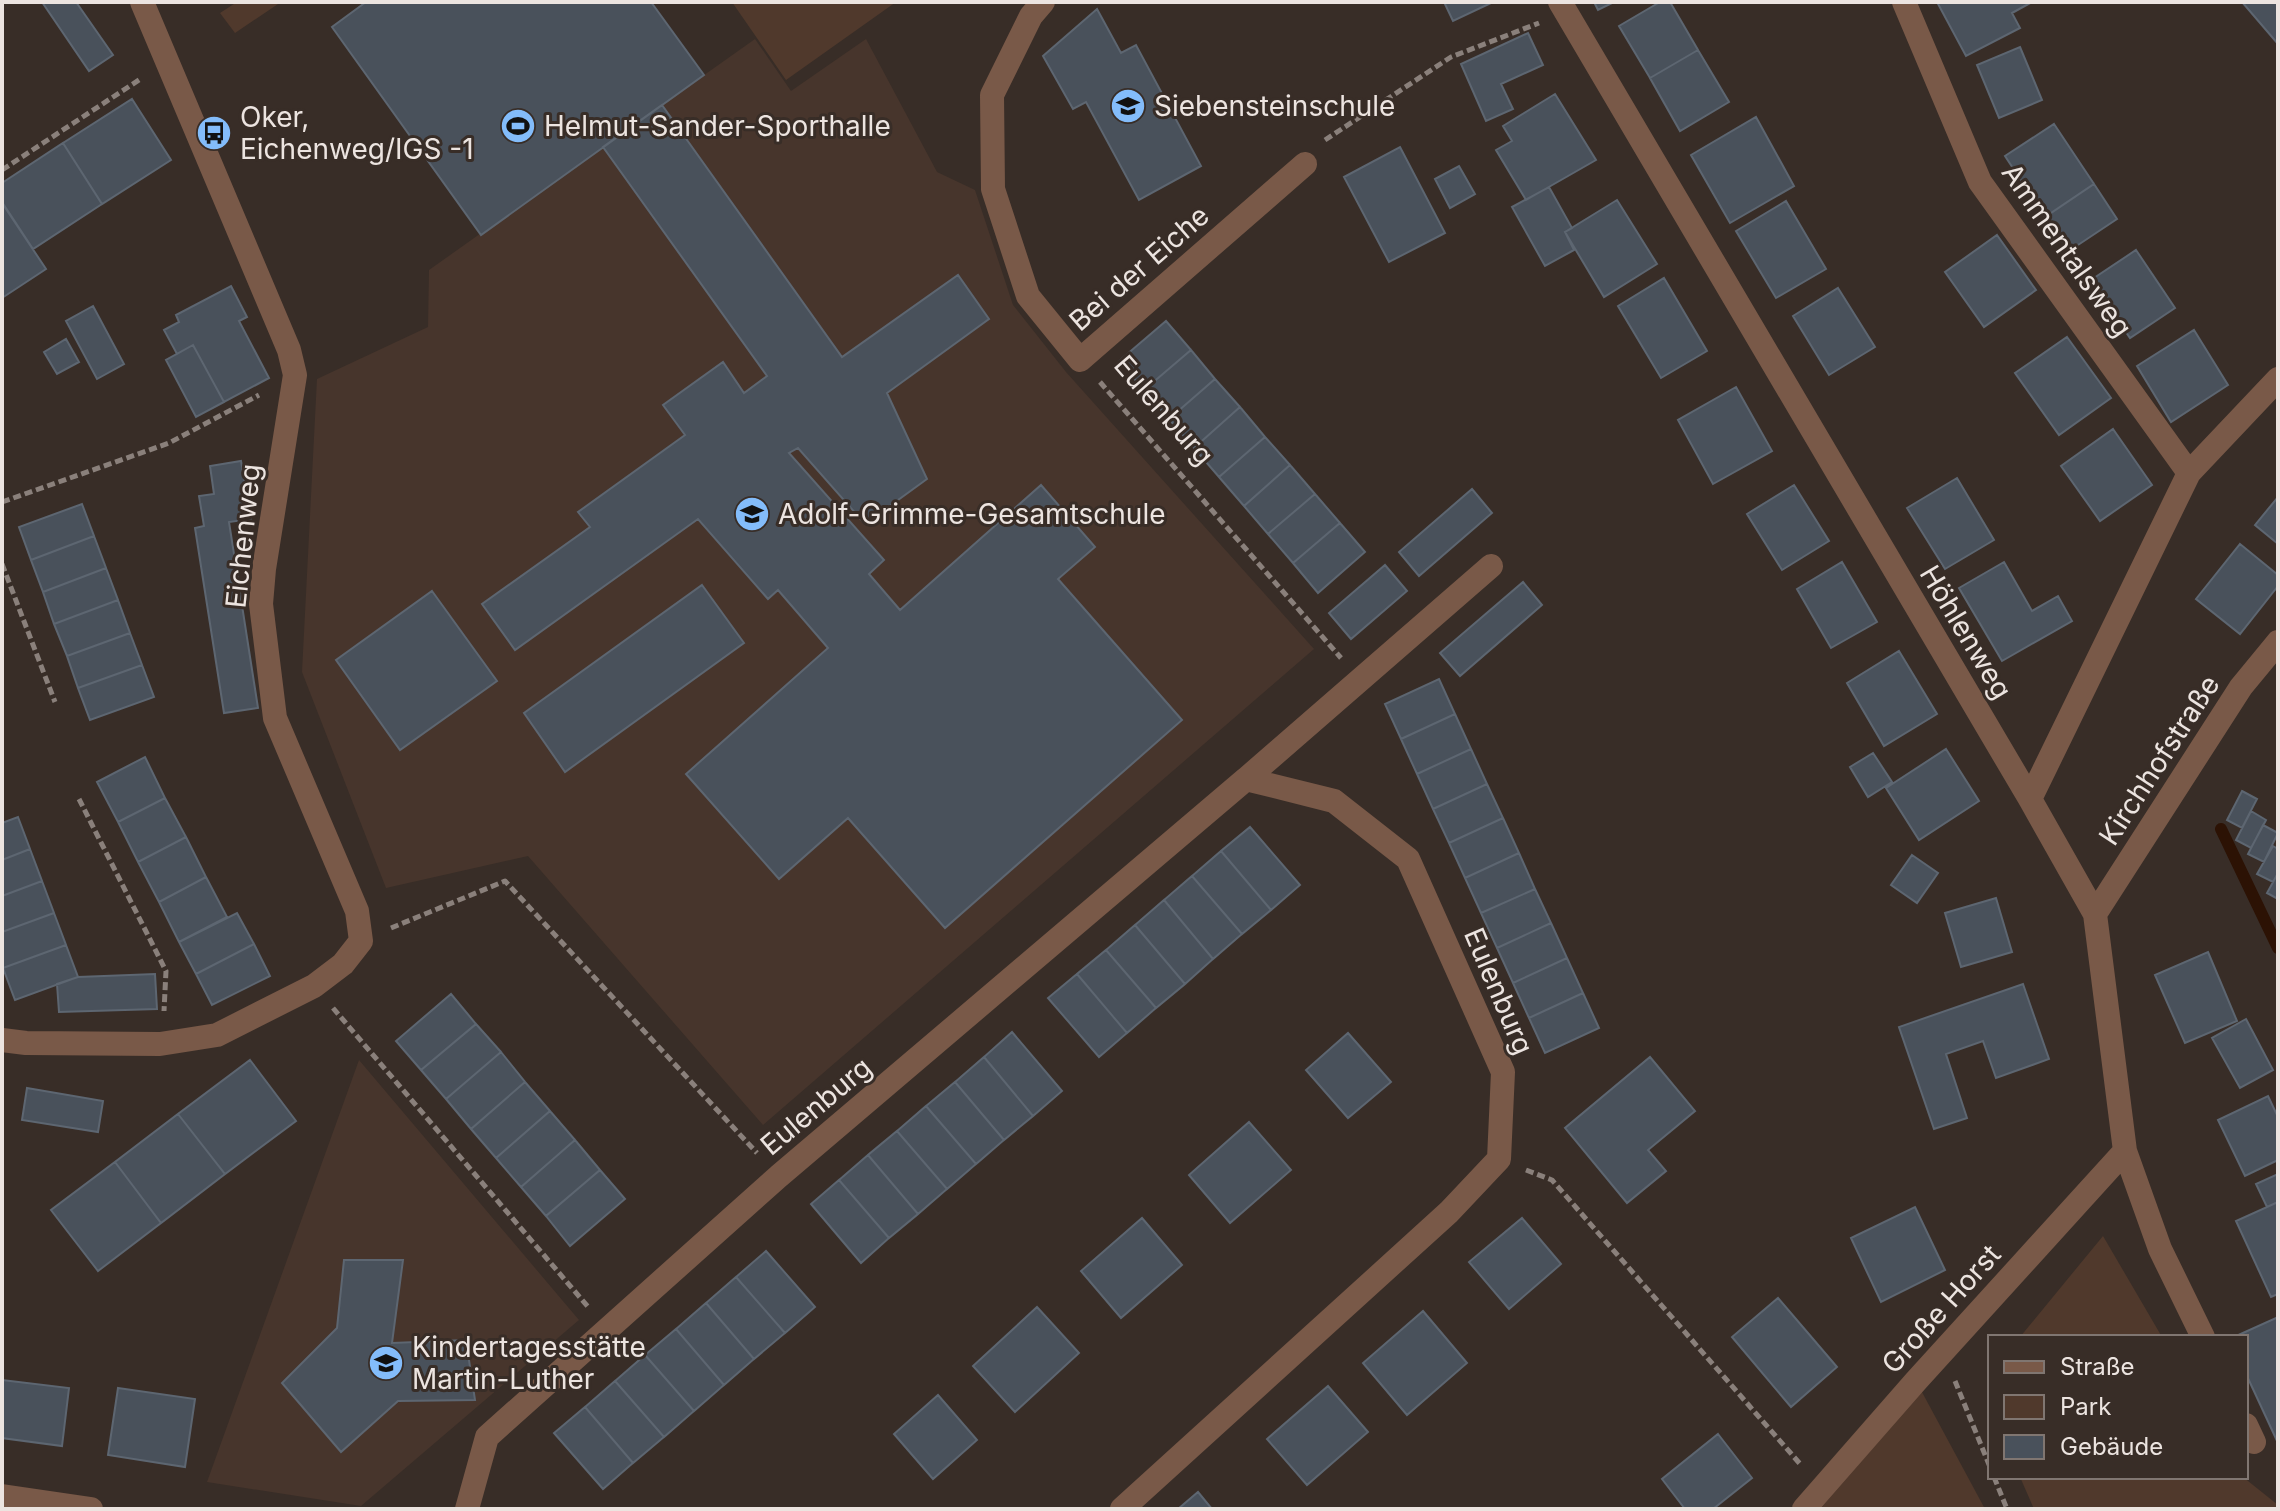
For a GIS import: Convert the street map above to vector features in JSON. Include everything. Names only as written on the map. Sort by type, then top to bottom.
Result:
[{"type":"street","name":"Eichenweg","points":[[142,2],[289,350],[295,375],[261,604],[275,718],[357,911],[361,941]]},
{"type":"street","name":"Bei der Eiche","points":[[1043,2],[1031,16],[992,95],[993,189],[1028,296],[1080,360],[1305,164]]},
{"type":"street","name":"Ammentalsweg","points":[[1904,2],[1980,182],[2189,473]]},
{"type":"street","name":"Höhlenweg","points":[[1563,7],[2095,914],[2125,1151],[2160,1249],[2202,1335]]},
{"type":"street","points":[[2030,799],[2189,473],[2278,379]]},
{"type":"street","name":"Eulenburg","points":[[467,1509],[487,1437],[779,1176],[1491,566]]},
{"type":"street","name":"Kirchhofstraße","points":[[2095,914],[2241,687],[2278,642]]},
{"type":"street","name":"Eulenburg","points":[[1246,779],[1334,801],[1408,859],[1503,1072],[1499,1159]]},
{"type":"street","points":[[2,1040],[160,1044],[217,1035],[314,986],[343,964],[361,941]]},
{"type":"street","name":"Große Horst","points":[[1804,1509],[2125,1151]]},
{"type":"street","points":[[1122,1509],[1449,1212],[1499,1159]]},
{"type":"street","points":[[2,1496],[91,1509]]},
{"type":"path","points":[[1305,164],[1310,150],[1451,57],[1563,7]]},
{"type":"path","points":[[2,170],[166,62]]},
{"type":"path","name":"Eulenburg","points":[[1080,360],[1360,679]]},
{"type":"path","points":[[2,502],[169,443],[295,375]]},
{"type":"path","points":[[2,564],[55,702]]},
{"type":"path","points":[[79,799],[166,971],[160,1044]]},
{"type":"path","points":[[361,941],[505,881],[779,1176]]},
{"type":"path","points":[[314,986],[607,1329]]},
{"type":"path","points":[[1499,1159],[1552,1180],[1822,1488]]},
{"type":"path","points":[[1943,1351],[1988,1462]]},
{"type":"path","points":[[1995,1479],[2007,1509]]},
{"type":"shaded area","name":"Adolf-Grimme-Gesamtschule","points":[[755,39],[791,91],[866,39],[937,172],[975,190],[1013,305],[1066,372],[1314,649],[763,1125],[528,856],[386,888],[302,672],[317,379],[428,327],[429,270]]},
{"type":"shaded area","points":[[359,1060],[579,1320],[361,1506],[207,1482]]},
{"type":"green space","points":[[237,2],[281,2],[235,33],[220,13]]},
{"type":"green space","points":[[732,2],[896,2],[786,80]]},
{"type":"green space","points":[[2103,1236],[2161,1335],[2022,1335]]},
{"type":"green space","points":[[1916,1381],[1985,1509],[1804,1509]]},
{"type":"green space","points":[[2021,1479],[2246,1479],[2278,1505],[2278,1509],[2034,1509]]},
{"type":"building","points":[[42,2],[76,2],[113,55],[89,71]]},
{"type":"building","name":"Helmut-Sander-Sporthalle","points":[[366,2],[651,2],[704,75],[481,235],[332,27]]},
{"type":"building","points":[[1444,2],[1493,2],[1453,21]]},
{"type":"building","points":[[1594,2],[1614,2],[1598,10]]},
{"type":"building","points":[[1660,2],[1670,2],[1698,50],[1650,78],[1619,26]]},
{"type":"building","points":[[1937,2],[2032,2],[2012,13],[2020,28],[1966,56]]},
{"type":"building","points":[[2242,2],[2278,2],[2278,44]]},
{"type":"building","name":"Siebensteinschule","points":[[1097,9],[1121,53],[1136,45],[1201,166],[1139,200],[1086,102],[1073,109],[1043,56]]},
{"type":"building","points":[[1528,33],[1543,65],[1501,84],[1513,109],[1486,121],[1461,64]]},
{"type":"building","points":[[2020,47],[2042,100],[1999,118],[1977,65]]},
{"type":"building","points":[[1698,50],[1729,102],[1680,131],[1650,78]]},
{"type":"building","points":[[1555,94],[1596,160],[1526,200],[1496,150],[1512,141],[1503,126]]},
{"type":"building","points":[[132,99],[171,160],[102,204],[63,143]]},
{"type":"building","points":[[662,105],[842,357],[958,275],[989,319],[887,393],[927,479],[865,524],[798,448],[789,453],[884,560],[869,574],[900,610],[1041,485],[1095,547],[1058,579],[1182,720],[945,928],[848,818],[779,879],[686,774],[828,648],[778,590],[768,599],[698,519],[515,650],[482,604],[590,527],[578,512],[685,435],[663,405],[723,362],[744,393],[767,376],[603,147]]},
{"type":"building","points":[[1756,117],[1794,186],[1730,223],[1691,155]]},
{"type":"building","points":[[2054,124],[2094,184],[2045,217],[2005,156]]},
{"type":"building","points":[[63,143],[102,204],[33,249],[2,202],[2,183]]},
{"type":"building","points":[[1400,147],[1445,233],[1389,262],[1344,177]]},
{"type":"building","points":[[1459,166],[1475,194],[1450,208],[1435,179]]},
{"type":"building","points":[[2094,184],[2117,219],[2069,251],[2045,217]]},
{"type":"building","points":[[1549,187],[1572,228],[1565,232],[1574,250],[1545,266],[1512,207]]},
{"type":"building","points":[[1617,200],[1657,264],[1604,297],[1565,232]]},
{"type":"building","points":[[1786,201],[1826,269],[1776,298],[1736,231]]},
{"type":"building","points":[[2,203],[46,269],[2,298]]},
{"type":"building","points":[[1997,235],[2036,290],[1984,327],[1945,272]]},
{"type":"building","points":[[2136,250],[2175,308],[2130,338],[2091,280]]},
{"type":"building","points":[[1664,278],[1707,351],[1661,378],[1618,306]]},
{"type":"building","points":[[231,286],[247,317],[239,321],[269,378],[224,402],[193,345],[177,354],[164,330],[179,322],[176,315]]},
{"type":"building","points":[[1838,288],[1875,347],[1829,375],[1793,316]]},
{"type":"building","points":[[93,306],[124,364],[97,379],[66,321]]},
{"type":"building","points":[[1166,321],[1191,350],[1144,390],[1119,361]]},
{"type":"building","points":[[2194,330],[2228,385],[2171,422],[2137,366]]},
{"type":"building","points":[[2067,337],[2111,398],[2059,435],[2015,373]]},
{"type":"building","points":[[66,339],[79,362],[57,374],[44,352]]},
{"type":"building","points":[[193,345],[224,402],[196,417],[166,360]]},
{"type":"building","points":[[1191,350],[1215,379],[1169,419],[1144,390]]},
{"type":"building","points":[[1215,379],[1240,407],[1194,448],[1169,419]]},
{"type":"building","points":[[1736,387],[1772,451],[1713,484],[1678,420]]},
{"type":"building","points":[[1240,407],[1265,437],[1219,477],[1194,448]]},
{"type":"building","points":[[2113,429],[2152,485],[2100,521],[2061,466]]},
{"type":"building","points":[[1265,437],[1290,465],[1244,506],[1219,477]]},
{"type":"building","points":[[241,461],[251,519],[229,522],[258,708],[224,713],[195,528],[204,526],[199,496],[214,494],[210,466]]},
{"type":"building","points":[[1290,465],[1315,494],[1268,534],[1244,506]]},
{"type":"building","points":[[1957,478],[1994,540],[1945,569],[1907,508]]},
{"type":"building","points":[[1794,485],[1829,541],[1782,570],[1747,514]]},
{"type":"building","points":[[1472,489],[1492,513],[1419,576],[1399,552]]},
{"type":"building","points":[[1315,494],[1340,523],[1293,563],[1268,534]]},
{"type":"building","points":[[2278,497],[2278,544],[2255,525]]},
{"type":"building","points":[[82,504],[94,536],[31,560],[19,527]]},
{"type":"building","points":[[1340,523],[1365,552],[1318,593],[1293,563]]},
{"type":"building","points":[[94,536],[106,568],[43,592],[31,560]]},
{"type":"building","points":[[2240,544],[2278,575],[2278,586],[2240,634],[2196,599]]},
{"type":"building","points":[[1842,562],[1877,622],[1831,648],[1797,589]]},
{"type":"building","points":[[2004,562],[2032,611],[2058,596],[2072,621],[2002,661],[1959,588]]},
{"type":"building","points":[[1385,565],[1407,591],[1351,639],[1329,613]]},
{"type":"building","points":[[106,568],[118,600],[54,624],[43,592]]},
{"type":"building","points":[[1523,582],[1542,605],[1460,676],[1440,653]]},
{"type":"building","points":[[702,585],[744,643],[565,772],[524,713]]},
{"type":"building","points":[[432,591],[497,681],[400,750],[336,660]]},
{"type":"building","points":[[118,600],[130,633],[67,656],[54,624]]},
{"type":"building","points":[[130,633],[142,665],[78,688],[67,656]]},
{"type":"building","points":[[1899,651],[1937,714],[1884,746],[1847,683]]},
{"type":"building","points":[[142,665],[154,697],[90,720],[78,688]]},
{"type":"building","points":[[1439,679],[1455,714],[1401,739],[1385,704]]},
{"type":"building","points":[[1455,714],[1471,749],[1417,774],[1401,739]]},
{"type":"building","points":[[1471,749],[1487,784],[1433,809],[1417,774]]},
{"type":"building","points":[[1946,749],[1979,801],[1919,840],[1886,788]]},
{"type":"building","points":[[1873,753],[1892,782],[1868,797],[1850,767]]},
{"type":"building","points":[[145,757],[165,798],[118,822],[97,782]]},
{"type":"building","points":[[1487,784],[1503,818],[1449,843],[1433,809]]},
{"type":"building","points":[[2242,791],[2257,799],[2242,828],[2227,820]]},
{"type":"building","points":[[165,798],[186,837],[138,862],[118,822]]},
{"type":"building","points":[[2251,811],[2266,820],[2251,848],[2236,840]]},
{"type":"building","points":[[18,817],[30,849],[2,860],[2,823]]},
{"type":"building","points":[[1503,818],[1519,853],[1465,878],[1449,843]]},
{"type":"building","points":[[2263,825],[2278,833],[2264,862],[2248,854]]},
{"type":"building","points":[[1250,827],[1300,885],[1271,910],[1221,851]]},
{"type":"building","points":[[186,837],[206,877],[159,902],[138,862]]},
{"type":"building","points":[[2273,846],[2278,849],[2278,873],[2273,882],[2257,874]]},
{"type":"building","points":[[30,849],[42,881],[2,896],[2,860]]},
{"type":"building","points":[[1221,851],[1271,910],[1242,934],[1192,876]]},
{"type":"building","points":[[1519,853],[1535,889],[1481,913],[1465,878]]},
{"type":"building","points":[[1912,855],[1938,873],[1917,903],[1891,885]]},
{"type":"building","points":[[2278,873],[2278,899],[2267,893]]},
{"type":"building","points":[[1192,876],[1242,934],[1213,959],[1164,900]]},
{"type":"building","points":[[206,877],[227,917],[179,942],[159,902]]},
{"type":"building","points":[[42,881],[54,913],[2,932],[2,896]]},
{"type":"building","points":[[1535,889],[1551,923],[1497,948],[1481,913]]},
{"type":"building","points":[[1996,898],[2012,952],[1961,967],[1945,913]]},
{"type":"building","points":[[1164,900],[1213,959],[1185,984],[1135,925]]},
{"type":"building","points":[[54,913],[66,945],[3,968],[2,932]]},
{"type":"building","points":[[237,913],[254,944],[196,974],[179,942]]},
{"type":"building","points":[[1551,923],[1567,958],[1513,983],[1497,948]]},
{"type":"building","points":[[1135,925],[1185,984],[1156,1008],[1106,950]]},
{"type":"building","points":[[254,944],[270,976],[212,1005],[196,974]]},
{"type":"building","points":[[66,945],[78,977],[15,1000],[3,968]]},
{"type":"building","points":[[1106,950],[1156,1008],[1127,1033],[1077,974]]},
{"type":"building","points":[[2208,952],[2237,1021],[2185,1043],[2155,975]]},
{"type":"building","points":[[1567,958],[1583,993],[1529,1018],[1513,983]]},
{"type":"building","points":[[155,974],[157,1009],[59,1012],[57,984],[78,977]]},
{"type":"building","points":[[1077,974],[1127,1033],[1099,1057],[1048,998]]},
{"type":"building","points":[[2023,984],[2049,1059],[1996,1078],[1983,1041],[1946,1054],[1967,1118],[1934,1129],[1899,1027]]},
{"type":"building","points":[[1583,993],[1599,1028],[1545,1053],[1529,1018]]},
{"type":"building","points":[[451,994],[476,1024],[421,1070],[396,1041]]},
{"type":"building","points":[[2246,1019],[2273,1070],[2240,1088],[2212,1038]]},
{"type":"building","points":[[476,1024],[501,1052],[446,1099],[421,1070]]},
{"type":"building","points":[[1012,1032],[1062,1091],[1033,1116],[984,1057]]},
{"type":"building","points":[[1348,1033],[1391,1082],[1348,1118],[1306,1070]]},
{"type":"building","points":[[501,1052],[525,1082],[471,1129],[446,1099]]},
{"type":"building","points":[[984,1057],[1033,1116],[1004,1140],[955,1082]]},
{"type":"building","points":[[1650,1057],[1695,1111],[1648,1150],[1666,1171],[1627,1203],[1565,1128]]},
{"type":"building","points":[[250,1060],[296,1121],[225,1174],[178,1114]]},
{"type":"building","points":[[525,1082],[550,1111],[496,1158],[471,1129]]},
{"type":"building","points":[[955,1082],[1004,1140],[976,1164],[926,1106]]},
{"type":"building","points":[[27,1088],[103,1101],[98,1132],[22,1120]]},
{"type":"building","points":[[2268,1096],[2278,1117],[2278,1160],[2245,1176],[2218,1120]]},
{"type":"building","points":[[926,1106],[976,1164],[947,1189],[897,1131]]},
{"type":"building","points":[[550,1111],[575,1140],[521,1187],[496,1158]]},
{"type":"building","points":[[178,1114],[225,1174],[161,1223],[115,1162]]},
{"type":"building","points":[[1249,1122],[1291,1170],[1230,1223],[1189,1175]]},
{"type":"building","points":[[897,1131],[947,1189],[918,1214],[868,1155]]},
{"type":"building","points":[[575,1140],[600,1170],[546,1216],[521,1187]]},
{"type":"building","points":[[868,1155],[918,1214],[889,1238],[839,1180]]},
{"type":"building","points":[[115,1162],[161,1223],[98,1271],[51,1210]]},
{"type":"building","points":[[600,1170],[625,1199],[570,1246],[546,1216]]},
{"type":"building","points":[[2278,1174],[2278,1202],[2267,1207],[2256,1184]]},
{"type":"building","points":[[839,1180],[889,1238],[861,1263],[811,1204]]},
{"type":"building","points":[[2278,1202],[2278,1294],[2271,1297],[2236,1221]]},
{"type":"building","points":[[1915,1207],[1945,1270],[1881,1302],[1851,1238]]},
{"type":"building","points":[[1142,1218],[1182,1265],[1121,1318],[1081,1271]]},
{"type":"building","points":[[1522,1218],[1561,1264],[1509,1309],[1469,1262]]},
{"type":"building","points":[[766,1251],[815,1307],[785,1333],[736,1277]]},
{"type":"building","name":"Kindertagesstätte Martin-Luther","points":[[344,1260],[403,1260],[392,1343],[466,1340],[475,1400],[398,1401],[341,1452],[282,1383],[337,1328]]},
{"type":"building","points":[[736,1277],[785,1333],[754,1359],[706,1303]]},
{"type":"building","points":[[1778,1298],[1837,1367],[1791,1407],[1732,1337]]},
{"type":"building","points":[[706,1303],[754,1359],[724,1385],[676,1329]]},
{"type":"building","points":[[1037,1307],[1079,1353],[1015,1412],[973,1366]]},
{"type":"building","points":[[1423,1311],[1467,1363],[1407,1415],[1363,1363]]},
{"type":"building","points":[[2276,1318],[2278,1321],[2278,1443],[2248,1378],[2248,1335],[2238,1335]]},
{"type":"building","points":[[676,1329],[724,1385],[694,1411],[645,1355]]},
{"type":"building","points":[[645,1355],[694,1411],[664,1437],[615,1381]]},
{"type":"building","points":[[2,1380],[69,1388],[62,1446],[2,1438]]},
{"type":"building","points":[[615,1381],[664,1437],[633,1463],[585,1407]]},
{"type":"building","points":[[1328,1386],[1368,1432],[1307,1485],[1267,1439]]},
{"type":"building","points":[[118,1388],[195,1399],[185,1467],[108,1455]]},
{"type":"building","points":[[938,1395],[977,1440],[933,1479],[894,1434]]},
{"type":"building","points":[[585,1407],[633,1463],[603,1489],[554,1433]]},
{"type":"building","points":[[1718,1434],[1752,1478],[1713,1509],[1685,1509],[1662,1479]]},
{"type":"building","points":[[1198,1492],[1212,1509],[1178,1509]]},
{"type":"waterway","points":[[2221,829],[2278,948]]},
{"type":"place","name":"Siebensteinschule","points":[[1128,106]]},
{"type":"place","name":"Helmut-Sander-Sporthalle","points":[[518,126]]},
{"type":"place","name":"Oker, Eichenweg/IGS -1","points":[[214,133]]},
{"type":"place","name":"Adolf-Grimme-Gesamtschule","points":[[752,514]]},
{"type":"place","name":"Kindertagesstätte Martin-Luther","points":[[386,1363]]}]
